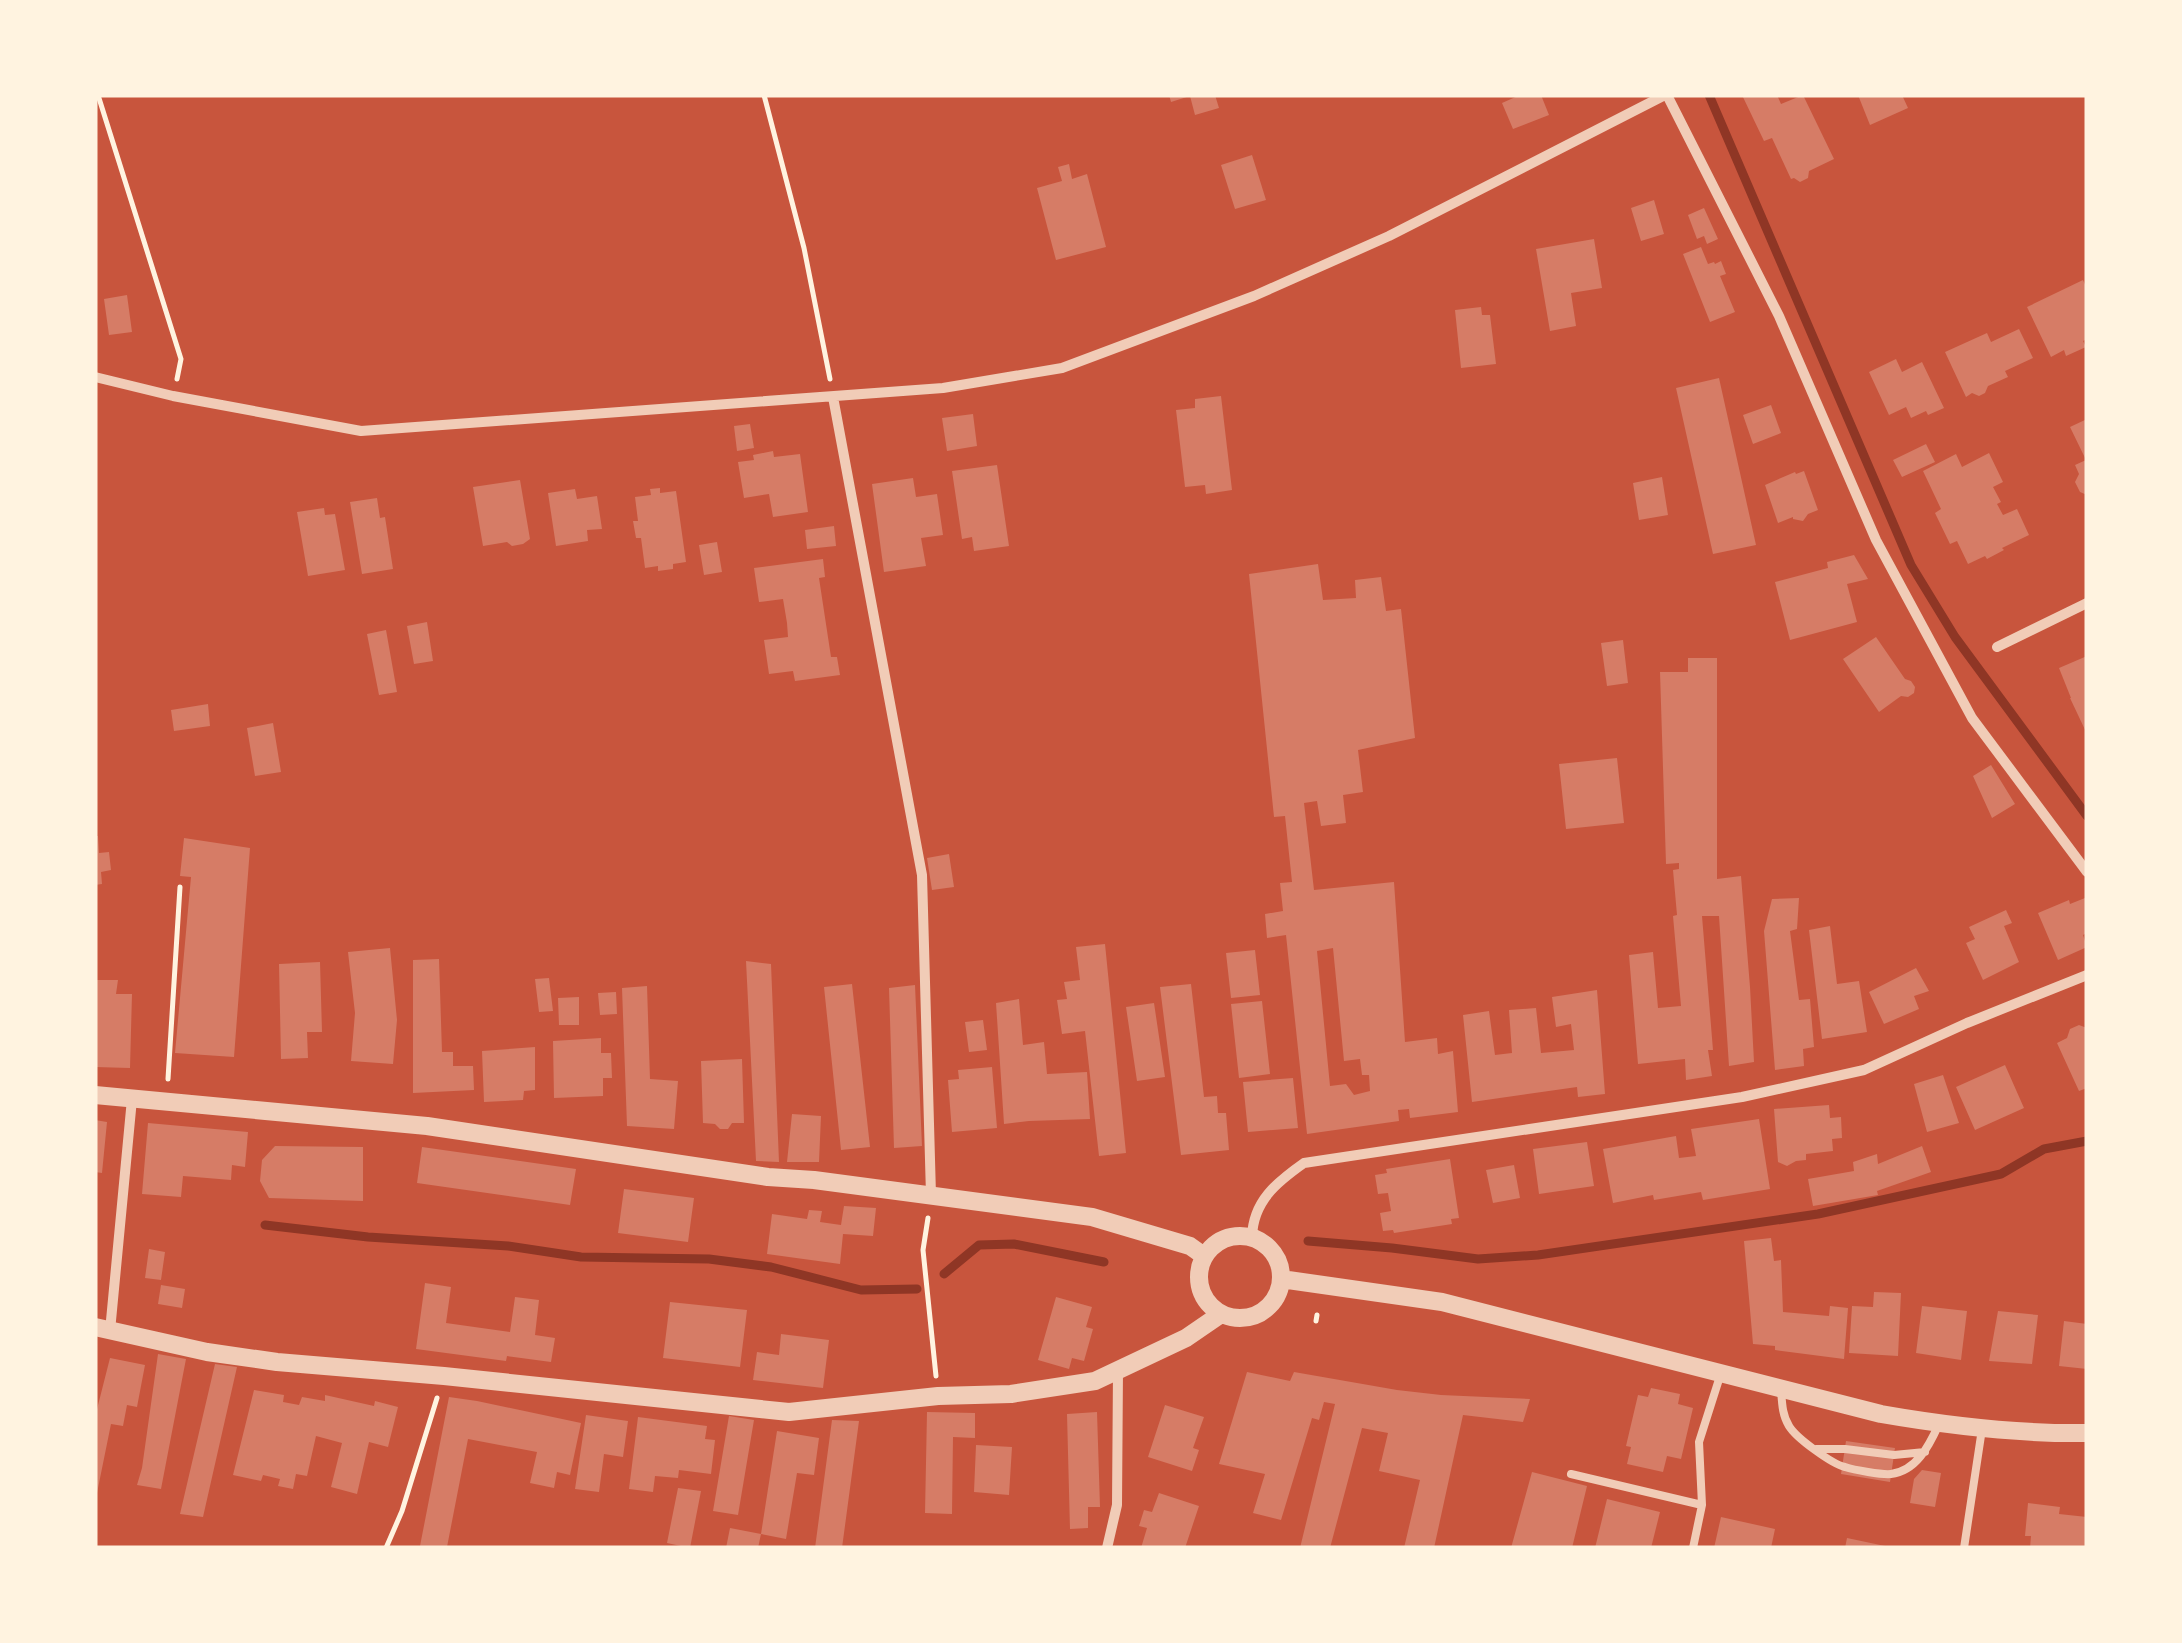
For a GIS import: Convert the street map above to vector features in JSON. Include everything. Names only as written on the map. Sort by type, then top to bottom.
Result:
[{"type":"street","points":[[95,377],[173,396],[361,431],[943,388],[1062,368],[1254,296],[1355,251],[1666,95],[1779,316],[1893,573],[1972,718],[2087,872]]},
{"type":"street","points":[[833,396],[922,875],[931,1195]]},
{"type":"street","points":[[1998,647],[2087,604]]},
{"type":"street","points":[[1252,1237],[1252,1222],[1264,1198],[1276,1183],[1304,1163],[1742,1097],[1864,1070],[2087,975]]},
{"type":"street","points":[[95,1095],[427,1126],[768,1177],[1092,1217],[1190,1246],[1204,1256]]},
{"type":"street","points":[[132,1099],[102,1329],[207,1352],[788,1412],[938,1396],[1011,1394],[1095,1381],[1186,1338],[1222,1314]]},
{"type":"street","points":[[1252,1237],[1274,1253],[1282,1279],[1272,1304],[1261,1313],[1234,1318],[1210,1306],[1203,1296],[1199,1269],[1204,1256],[1225,1238],[1252,1237]]},
{"type":"street","points":[[1282,1279],[1385,1292],[1498,1315],[1882,1414],[1982,1429],[2087,1433]]},
{"type":"street","points":[[1107,1548],[1117,1506],[1118,1370]]},
{"type":"lane","points":[[1693,1548],[1702,1505],[1699,1442],[1721,1373]]},
{"type":"lane","points":[[1781,1389],[1789,1427],[1842,1467],[1891,1474],[1908,1467],[1926,1452],[1939,1424]]},
{"type":"lane","points":[[1964,1548],[1982,1429]]},
{"type":"lane","points":[[1816,1449],[1845,1448],[1894,1456],[1926,1452]]},
{"type":"lane","points":[[1571,1474],[1702,1505]]},
{"type":"path","points":[[98,95],[182,358],[173,396]]},
{"type":"path","points":[[764,95],[804,248],[833,396]]},
{"type":"path","points":[[168,1078],[180,887]]},
{"type":"path","points":[[931,1195],[923,1250],[938,1396]]},
{"type":"path","points":[[386,1548],[402,1511],[444,1376]]},
{"type":"building","points":[[1169,95],[1215,95],[1219,108],[1195,115],[1190,96],[1171,102]]},
{"type":"building","points":[[1520,95],[1541,95],[1549,115],[1513,129],[1502,103]]},
{"type":"building","points":[[1742,95],[1777,95],[1781,104],[1803,95],[1834,159],[1809,171],[1808,178],[1800,182],[1791,179],[1772,138],[1764,141]]},
{"type":"building","points":[[1858,95],[1902,95],[1908,108],[1870,125]]},
{"type":"building","points":[[1252,155],[1266,200],[1235,209],[1221,165]]},
{"type":"building","points":[[1069,164],[1072,179],[1087,174],[1106,247],[1056,260],[1037,188],[1062,181],[1058,167]]},
{"type":"building","points":[[1654,200],[1664,234],[1641,241],[1631,208]]},
{"type":"building","points":[[1704,208],[1718,239],[1707,244],[1704,236],[1697,239],[1688,215]]},
{"type":"building","points":[[1594,239],[1602,288],[1571,293],[1576,326],[1550,331],[1536,249]]},
{"type":"building","points":[[1701,247],[1708,264],[1721,261],[1726,274],[1720,276],[1735,312],[1710,322],[1683,254]]},
{"type":"building","points":[[2083,280],[2087,289],[2087,339],[2083,341],[2086,347],[2066,356],[2064,350],[2051,357],[2027,307]]},
{"type":"building","points":[[127,295],[132,332],[109,335],[104,299]]},
{"type":"building","points":[[1481,307],[1482,315],[1490,315],[1496,364],[1461,368],[1455,310]]},
{"type":"building","points":[[2019,329],[2033,358],[2005,371],[2008,377],[1988,386],[1985,393],[1966,397],[1945,352],[1987,333],[1991,342]]},
{"type":"building","points":[[1896,359],[1902,372],[1922,362],[1944,408],[1911,418],[1906,407],[1889,415],[1869,372]]},
{"type":"building","points":[[1719,378],[1756,545],[1713,554],[1676,388]]},
{"type":"building","points":[[1221,396],[1232,490],[1206,494],[1205,485],[1185,487],[1176,410],[1195,408],[1195,399]]},
{"type":"building","points":[[1771,405],[1781,433],[1753,444],[1743,415]]},
{"type":"building","points":[[973,414],[977,446],[947,451],[942,418]]},
{"type":"building","points":[[2087,419],[2087,495],[2080,492],[2075,482],[2079,474],[2075,465],[2086,460],[2070,427]]},
{"type":"building","points":[[750,424],[754,448],[737,451],[734,426]]},
{"type":"building","points":[[1926,444],[1935,462],[1902,477],[1893,460]]},
{"type":"building","points":[[773,451],[774,457],[800,454],[808,512],[773,517],[769,494],[744,498],[738,462]]},
{"type":"building","points":[[1989,453],[2003,482],[1993,487],[2001,502],[1997,504],[2003,515],[2017,509],[2029,535],[1987,559],[1985,556],[1968,564],[1957,541],[1950,544],[1935,513],[1941,509],[1923,471],[1956,454],[1962,467]]},
{"type":"building","points":[[997,465],[1009,546],[974,551],[972,537],[962,539],[952,471]]},
{"type":"building","points":[[1804,471],[1818,510],[1803,521],[1793,517],[1778,523],[1765,485]]},
{"type":"building","points":[[1662,477],[1668,515],[1639,520],[1633,483]]},
{"type":"building","points":[[913,478],[916,497],[937,494],[943,535],[921,538],[926,566],[884,572],[872,484]]},
{"type":"building","points":[[520,480],[530,539],[512,546],[507,542],[483,546],[473,487]]},
{"type":"building","points":[[660,488],[660,493],[676,491],[686,562],[658,571],[658,566],[645,568],[641,538],[636,538],[633,521],[638,521],[635,497],[651,495],[650,489]]},
{"type":"building","points":[[575,489],[577,499],[597,496],[602,529],[587,530],[588,541],[556,546],[548,493]]},
{"type":"building","points":[[377,498],[380,518],[385,517],[393,569],[362,574],[350,502]]},
{"type":"building","points":[[324,508],[325,515],[335,514],[345,570],[308,576],[297,512]]},
{"type":"building","points":[[834,526],[836,546],[807,549],[805,530]]},
{"type":"building","points":[[717,542],[722,572],[704,575],[699,545]]},
{"type":"building","points":[[1854,555],[1868,579],[1847,584],[1857,622],[1790,640],[1775,582],[1828,568],[1827,562]]},
{"type":"building","points":[[823,559],[825,577],[819,578],[831,657],[837,657],[840,675],[795,681],[793,671],[769,674],[764,640],[788,637],[787,623],[783,599],[759,602],[754,568]]},
{"type":"building","points":[[1318,564],[1323,600],[1356,598],[1355,580],[1381,577],[1386,611],[1401,609],[1415,738],[1358,750],[1363,792],[1343,795],[1346,823],[1321,826],[1317,801],[1304,803],[1314,890],[1394,882],[1405,1042],[1437,1038],[1438,1054],[1453,1051],[1458,1112],[1410,1118],[1409,1109],[1398,1110],[1399,1121],[1307,1134],[1286,935],[1267,938],[1265,914],[1283,911],[1280,883],[1292,882],[1285,816],[1274,817],[1249,574]],"holes":[[[1333,948],[1344,1061],[1360,1059],[1362,1075],[1369,1075],[1370,1091],[1354,1095],[1346,1084],[1330,1086],[1317,951]]]},
{"type":"building","points":[[427,622],[433,661],[414,664],[407,626]]},
{"type":"building","points":[[386,630],[397,692],[379,695],[367,634]]},
{"type":"building","points":[[1876,637],[1915,687],[1914,693],[1901,696],[1879,712],[1843,659]]},
{"type":"building","points":[[1623,640],[1628,683],[1607,686],[1601,643]]},
{"type":"building","points":[[2087,656],[2087,734],[2059,668]]},
{"type":"building","points":[[1688,658],[1717,658],[1717,879],[1741,876],[1754,1062],[1729,1066],[1719,916],[1702,916],[1712,1076],[1686,1080],[1685,1059],[1638,1064],[1629,955],[1653,952],[1658,1008],[1681,1006],[1673,916],[1677,915],[1673,870],[1679,869],[1679,863],[1666,864],[1660,672],[1688,672]]},
{"type":"building","points":[[208,704],[210,726],[174,731],[171,710]]},
{"type":"building","points":[[273,723],[281,772],[255,776],[247,728]]},
{"type":"building","points":[[1617,758],[1624,823],[1566,829],[1559,764]]},
{"type":"building","points":[[1991,765],[2015,804],[1992,818],[1973,776]]},
{"type":"building","points":[[95,836],[99,853],[109,852],[111,870],[101,872],[102,884],[95,885]]},
{"type":"building","points":[[184,838],[250,848],[234,1057],[175,1053],[191,877],[180,876]]},
{"type":"building","points":[[949,854],[954,887],[932,890],[927,858]]},
{"type":"building","points":[[1799,898],[1797,929],[1790,931],[1799,1000],[1810,999],[1814,1047],[1803,1049],[1804,1066],[1775,1070],[1764,931],[1772,899]]},
{"type":"building","points":[[2085,898],[2087,933],[2083,935],[2087,947],[2058,960],[2038,913]]},
{"type":"building","points":[[2006,910],[2012,923],[2004,926],[2019,962],[1983,980],[1966,943],[1975,939],[1969,927]]},
{"type":"building","points":[[1830,926],[1837,984],[1859,981],[1867,1032],[1822,1039],[1809,930]]},
{"type":"building","points":[[1105,944],[1126,1153],[1099,1156],[1085,1031],[1062,1034],[1057,1000],[1067,999],[1064,982],[1080,980],[1076,947]]},
{"type":"building","points":[[390,948],[397,1020],[393,1064],[351,1061],[355,1013],[348,952]]},
{"type":"building","points":[[1255,950],[1260,995],[1231,998],[1226,953]]},
{"type":"building","points":[[439,959],[442,1052],[453,1052],[453,1066],[473,1066],[474,1090],[413,1093],[413,960]]},
{"type":"building","points":[[746,961],[771,964],[779,1162],[756,1161]]},
{"type":"building","points":[[320,962],[322,1032],[307,1032],[308,1058],[281,1059],[279,964]]},
{"type":"building","points":[[1916,968],[1929,991],[1914,996],[1919,1009],[1884,1024],[1869,992]]},
{"type":"building","points":[[549,978],[553,1011],[539,1012],[535,979]]},
{"type":"building","points":[[95,980],[118,980],[116,994],[132,994],[130,1068],[95,1067]]},
{"type":"building","points":[[852,984],[870,1147],[841,1150],[824,987]]},
{"type":"building","points":[[1191,984],[1204,1097],[1217,1096],[1218,1113],[1226,1113],[1229,1150],[1181,1155],[1160,987]]},
{"type":"building","points":[[915,985],[922,1146],[894,1148],[889,988]]},
{"type":"building","points":[[647,986],[650,1079],[678,1081],[674,1129],[627,1126],[622,988]]},
{"type":"building","points":[[1597,990],[1605,1094],[1578,1097],[1577,1087],[1472,1102],[1463,1015],[1489,1011],[1495,1055],[1512,1053],[1509,1010],[1536,1008],[1541,1053],[1574,1050],[1571,1024],[1556,1027],[1552,997]]},
{"type":"building","points":[[616,992],[617,1014],[600,1015],[598,993]]},
{"type":"building","points":[[579,997],[579,1025],[559,1025],[558,998]]},
{"type":"building","points":[[1019,999],[1023,1045],[1044,1042],[1047,1074],[1087,1072],[1090,1119],[1004,1124],[996,1003]]},
{"type":"building","points":[[1262,1001],[1270,1074],[1239,1078],[1231,1004]]},
{"type":"building","points":[[1154,1003],[1165,1077],[1137,1081],[1126,1007]]},
{"type":"building","points":[[983,1020],[987,1050],[969,1052],[965,1022]]},
{"type":"building","points":[[2079,1025],[2087,1028],[2087,1088],[2079,1091],[2057,1043]]},
{"type":"building","points":[[601,1038],[601,1053],[611,1053],[612,1078],[603,1078],[603,1096],[554,1098],[553,1041]]},
{"type":"building","points":[[535,1047],[535,1090],[524,1091],[523,1100],[484,1102],[482,1051]]},
{"type":"building","points":[[742,1059],[744,1123],[720,1129],[715,1124],[703,1123],[701,1061]]},
{"type":"building","points":[[2005,1065],[2024,1108],[1975,1130],[1956,1087]]},
{"type":"building","points":[[992,1067],[997,1128],[952,1132],[948,1080],[959,1079],[958,1070]]},
{"type":"building","points":[[1943,1075],[1959,1123],[1927,1132],[1914,1084]]},
{"type":"building","points":[[1293,1078],[1298,1128],[1248,1132],[1243,1082]]},
{"type":"building","points":[[1829,1105],[1830,1118],[1841,1117],[1842,1138],[1832,1139],[1833,1151],[1806,1154],[1806,1160],[1787,1166],[1778,1162],[1774,1109]]},
{"type":"building","points":[[792,1114],[821,1116],[819,1162],[787,1162]]},
{"type":"building","points":[[1759,1119],[1770,1189],[1703,1200],[1701,1192],[1613,1203],[1603,1149],[1676,1136],[1679,1158],[1696,1156],[1691,1129]]},
{"type":"building","points":[[95,1120],[107,1122],[102,1173],[95,1172]]},
{"type":"building","points":[[148,1123],[248,1132],[245,1167],[232,1165],[231,1180],[183,1176],[181,1197],[142,1194]]},
{"type":"building","points":[[1587,1142],[1594,1186],[1539,1194],[1533,1149]]},
{"type":"building","points":[[275,1146],[363,1147],[363,1201],[269,1198],[260,1181],[262,1160]]},
{"type":"building","points":[[1922,1146],[1931,1172],[1877,1191],[1878,1195],[1813,1206],[1808,1179],[1854,1171],[1853,1162],[1877,1154],[1878,1164]]},
{"type":"building","points":[[422,1147],[576,1169],[570,1205],[417,1183]]},
{"type":"building","points":[[1450,1159],[1459,1218],[1451,1219],[1452,1224],[1394,1233],[1383,1231],[1380,1213],[1391,1211],[1388,1193],[1378,1194],[1375,1175],[1387,1173],[1386,1169]]},
{"type":"building","points":[[1514,1165],[1520,1198],[1493,1203],[1486,1170]]},
{"type":"building","points":[[624,1189],[694,1198],[688,1242],[618,1233]]},
{"type":"building","points":[[844,1206],[876,1208],[873,1236],[843,1234],[840,1264],[767,1254],[772,1214],[807,1219],[809,1210],[822,1211],[820,1222],[841,1225]]},
{"type":"building","points":[[1771,1238],[1774,1261],[1781,1260],[1783,1312],[1829,1316],[1830,1306],[1848,1308],[1844,1359],[1753,1344],[1744,1241]]},
{"type":"building","points":[[149,1249],[165,1252],[161,1280],[145,1278]]},
{"type":"building","points":[[425,1283],[451,1287],[446,1323],[510,1332],[515,1297],[539,1300],[535,1335],[555,1338],[551,1362],[507,1356],[506,1361],[416,1349]]},
{"type":"building","points":[[161,1285],[185,1289],[182,1308],[158,1304]]},
{"type":"building","points":[[1874,1292],[1901,1293],[1898,1356],[1849,1353],[1852,1306],[1873,1307]]},
{"type":"building","points":[[1056,1297],[1092,1307],[1086,1327],[1093,1329],[1084,1361],[1072,1358],[1069,1369],[1038,1360]]},
{"type":"building","points":[[670,1302],[747,1310],[740,1367],[663,1358]]},
{"type":"building","points":[[1922,1306],[1967,1311],[1961,1360],[1916,1353]]},
{"type":"building","points":[[1998,1311],[2038,1315],[2032,1364],[1989,1361]]},
{"type":"building","points":[[2064,1321],[2087,1324],[2087,1369],[2059,1366]]},
{"type":"building","points":[[781,1334],[829,1340],[823,1388],[753,1380],[757,1352],[779,1355]]},
{"type":"building","points":[[158,1354],[186,1359],[161,1489],[137,1485]]},
{"type":"building","points":[[110,1358],[145,1365],[137,1407],[127,1405],[123,1426],[111,1424],[97,1493],[95,1417]]},
{"type":"building","points":[[215,1364],[237,1367],[203,1517],[180,1514]]},
{"type":"building","points":[[1247,1372],[1290,1381],[1294,1372],[1397,1390],[1530,1399],[1523,1422],[1463,1415],[1434,1548],[1404,1548],[1420,1480],[1379,1471],[1388,1433],[1362,1428],[1330,1548],[1300,1548],[1335,1404],[1324,1402],[1319,1420],[1312,1418],[1281,1520],[1253,1513],[1265,1474],[1219,1464]]},
{"type":"building","points":[[1651,1388],[1680,1394],[1678,1404],[1693,1408],[1681,1459],[1667,1456],[1663,1472],[1627,1464],[1631,1447],[1626,1446],[1638,1395],[1648,1397]]},
{"type":"building","points":[[254,1390],[284,1395],[283,1402],[299,1405],[302,1397],[325,1401],[325,1395],[398,1407],[388,1447],[369,1442],[357,1494],[331,1487],[342,1443],[316,1436],[307,1476],[296,1474],[293,1489],[278,1486],[280,1479],[263,1475],[261,1481],[233,1475]]},
{"type":"building","points":[[449,1397],[581,1423],[570,1475],[557,1472],[554,1488],[530,1483],[537,1452],[468,1439],[447,1547],[420,1546]]},
{"type":"building","points":[[1165,1405],[1204,1417],[1193,1448],[1199,1450],[1192,1471],[1148,1457]]},
{"type":"building","points":[[927,1412],[975,1413],[975,1438],[953,1437],[952,1514],[925,1513]]},
{"type":"building","points":[[1097,1412],[1100,1507],[1088,1507],[1088,1528],[1070,1529],[1067,1414]]},
{"type":"building","points":[[586,1415],[628,1421],[623,1457],[604,1454],[599,1492],[575,1489]]},
{"type":"building","points":[[729,1416],[754,1420],[738,1515],[713,1511]]},
{"type":"building","points":[[638,1417],[707,1426],[705,1439],[715,1440],[711,1474],[679,1470],[678,1478],[655,1476],[653,1492],[629,1489]]},
{"type":"building","points":[[832,1420],[859,1421],[842,1548],[815,1548]]},
{"type":"building","points":[[777,1431],[819,1438],[814,1475],[797,1473],[786,1539],[761,1534]]},
{"type":"building","points":[[1846,1441],[1895,1448],[1890,1482],[1841,1474]]},
{"type":"building","points":[[976,1445],[1012,1447],[1009,1495],[974,1492]]},
{"type":"building","points":[[1922,1470],[1941,1473],[1935,1507],[1910,1503],[1914,1479]]},
{"type":"building","points":[[1532,1472],[1587,1486],[1572,1548],[1511,1548]]},
{"type":"building","points":[[678,1488],[701,1491],[690,1548],[667,1543]]},
{"type":"building","points":[[1159,1493],[1199,1506],[1185,1548],[1141,1548],[1147,1528],[1139,1526],[1144,1510],[1152,1512]]},
{"type":"building","points":[[1607,1499],[1660,1512],[1651,1548],[1595,1548]]},
{"type":"building","points":[[2028,1503],[2060,1507],[2059,1514],[2087,1517],[2087,1548],[2030,1548],[2031,1536],[2025,1536]]},
{"type":"building","points":[[1721,1517],[1775,1529],[1771,1548],[1714,1548]]},
{"type":"building","points":[[730,1528],[761,1534],[758,1548],[726,1548]]},
{"type":"building","points":[[1847,1538],[1885,1546],[1885,1548],[1845,1548]]},
{"type":"waterway","points":[[1709,95],[1911,565],[1955,637],[2087,816]]},
{"type":"waterway","points":[[1308,1241],[1478,1259],[1538,1255],[1818,1214],[2001,1174],[2044,1149],[2087,1141]]},
{"type":"waterway","points":[[265,1225],[368,1237],[508,1246],[581,1257],[709,1259],[771,1267],[861,1290],[917,1289]]},
{"type":"waterway","points":[[944,1274],[979,1245],[1014,1244],[1104,1262]]}]
